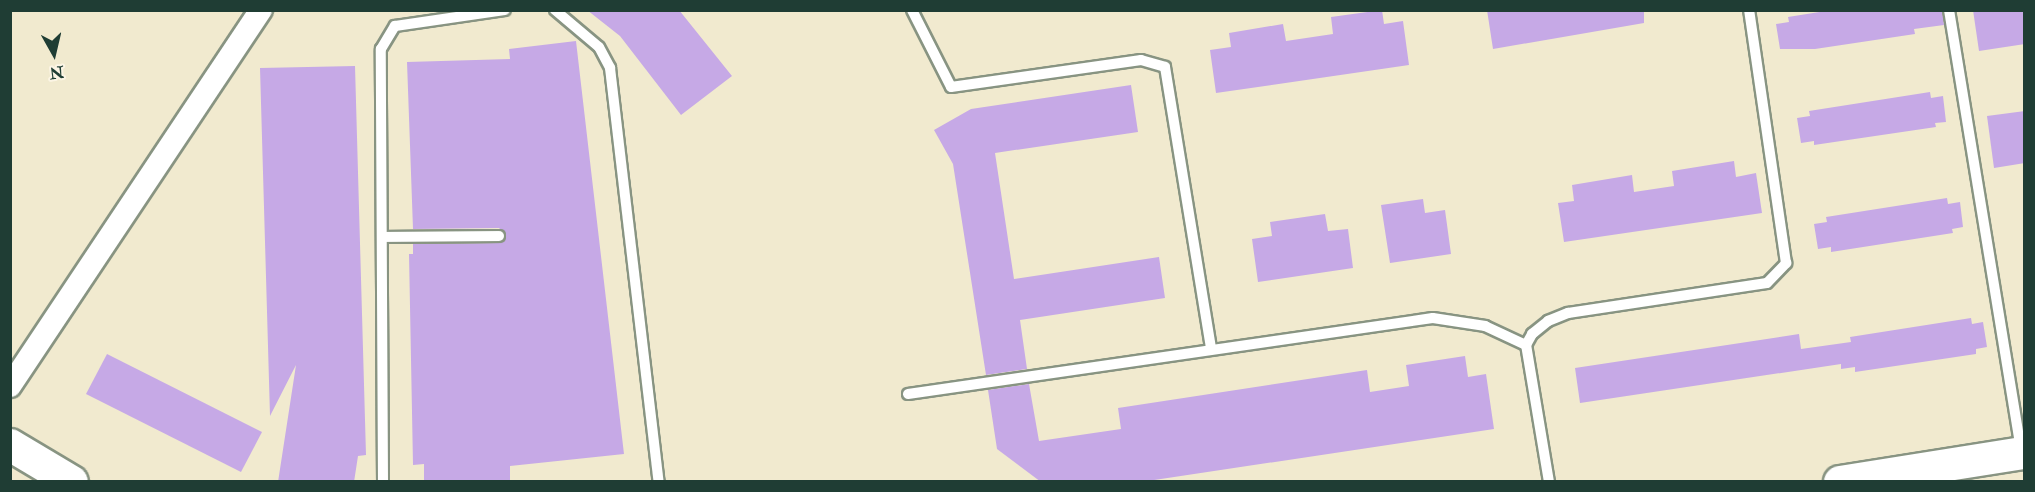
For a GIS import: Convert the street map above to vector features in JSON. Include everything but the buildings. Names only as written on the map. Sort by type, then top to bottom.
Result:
[{"type":"street","points":[[10,386],[261,10]]},
{"type":"street","points":[[10,445],[72,482]]},
{"type":"street","points":[[1840,482],[2023,453]]},
{"type":"lane","points":[[383,482],[381,49],[395,26],[505,10]]},
{"type":"lane","points":[[555,10],[599,47],[610,68],[659,482]]},
{"type":"lane","points":[[912,10],[951,87],[1141,60],[1165,67],[1211,348]]},
{"type":"lane","points":[[1526,345],[1548,321],[1568,313],[1767,283],[1786,263],[1749,10]]},
{"type":"lane","points":[[1949,10],[2023,453]]},
{"type":"lane","points":[[381,237],[499,236]]},
{"type":"lane","points":[[908,394],[1211,348],[1433,318],[1485,326],[1526,345]]},
{"type":"lane","points":[[1526,345],[1549,482]]}]
